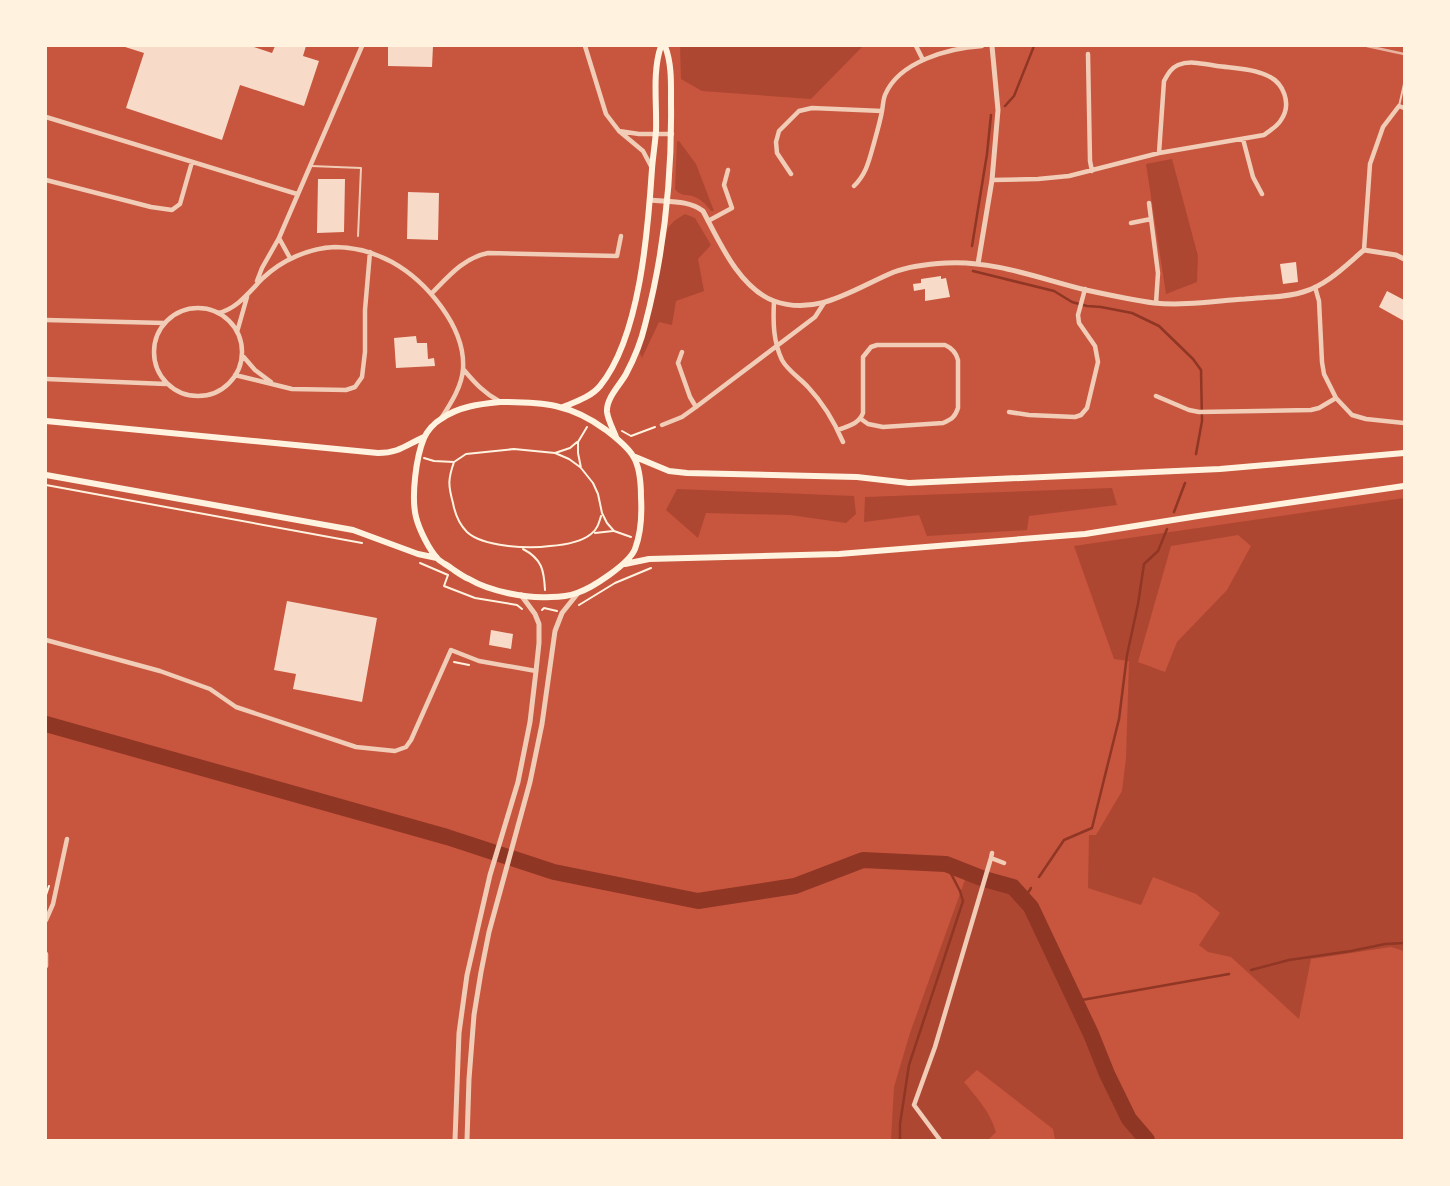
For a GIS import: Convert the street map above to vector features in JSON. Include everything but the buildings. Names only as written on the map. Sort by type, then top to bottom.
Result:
[{"type":"main road","points":[[563,407],[584,398],[600,386],[625,337],[638,288],[647,237],[656,134],[656,58],[663,46]]},
{"type":"main road","points":[[615,437],[607,411],[612,396],[638,349],[645,326],[655,282],[667,202],[672,134],[670,59],[663,46]]},
{"type":"main road","points":[[437,558],[420,530],[415,515],[416,475],[424,437],[442,418],[477,404],[531,402],[579,412],[615,437],[633,456],[669,471],[687,473],[857,477],[909,483],[1220,469],[1405,453]]},
{"type":"main road","points":[[46,421],[378,453],[401,450],[424,437]]},
{"type":"main road","points":[[625,564],[638,541],[641,520],[639,475],[633,456]]},
{"type":"main road","points":[[46,475],[353,530],[418,554],[437,558],[470,581],[496,590],[545,597],[578,593],[625,564],[649,559],[839,554],[1085,534],[1405,486]]},
{"type":"street","points":[[256,286],[362,46]]},
{"type":"street","points":[[585,46],[606,114],[619,131],[643,151],[652,169]]},
{"type":"street","points":[[916,46],[923,60]]},
{"type":"street","points":[[854,186],[865,173],[885,96],[891,85],[905,70],[923,60],[948,50],[982,46]]},
{"type":"street","points":[[978,264],[992,180],[998,110],[992,46]]},
{"type":"street","points":[[1088,54],[1092,171]]},
{"type":"street","points":[[992,180],[1069,176],[1159,153],[1264,135],[1276,126],[1286,110],[1286,99],[1282,90],[1276,81],[1254,71],[1188,62],[1175,66],[1164,81],[1159,153]]},
{"type":"street","points":[[650,200],[696,206],[703,211],[738,273],[762,295],[793,306],[824,303],[908,268],[956,262],[978,264],[1156,303],[1282,296],[1315,287],[1335,275],[1364,250],[1370,164],[1383,127],[1402,107]]},
{"type":"street","points":[[791,174],[777,153],[776,142],[779,131],[799,111],[812,108],[882,111]]},
{"type":"street","points":[[46,117],[296,194]]},
{"type":"street","points":[[619,131],[672,134]]},
{"type":"street","points":[[1242,139],[1253,177],[1262,194]]},
{"type":"street","points":[[46,180],[151,207],[172,209],[180,204],[192,162]]},
{"type":"street","points":[[708,221],[732,208],[723,185],[729,170]]},
{"type":"street","points":[[1149,203],[1158,274],[1156,303]]},
{"type":"street","points":[[1131,223],[1151,219]]},
{"type":"street","points":[[431,294],[466,261],[477,255],[617,256],[621,236]]},
{"type":"street","points":[[279,237],[290,258]]},
{"type":"street","points":[[218,313],[225,312],[248,296],[266,275],[290,258],[309,251],[334,247],[353,248],[393,262],[431,294],[446,313],[457,335],[464,369],[456,394],[442,418]]},
{"type":"street","points":[[1364,250],[1405,259]]},
{"type":"street","points":[[236,375],[292,388],[346,390],[355,387],[362,377],[370,252]]},
{"type":"street","points":[[1315,287],[1319,301],[1321,362],[1336,398],[1352,415],[1405,423]]},
{"type":"street","points":[[1009,412],[1075,417],[1082,415],[1087,408],[1097,354],[1095,346],[1079,323],[1078,314],[1085,289]]},
{"type":"street","points":[[237,333],[248,296]]},
{"type":"street","points":[[774,301],[773,331],[783,363],[823,403],[843,442]]},
{"type":"street","points":[[662,425],[696,407],[815,317],[824,303]]},
{"type":"street","points":[[194,308],[206,309],[226,318],[241,344],[242,355],[236,375],[227,385],[202,396],[178,392],[167,384],[158,372],[154,354],[156,339],[164,323],[182,311],[194,308]]},
{"type":"street","points":[[46,320],[164,323]]},
{"type":"street","points":[[838,430],[861,419],[864,407],[863,357],[871,347],[945,345],[956,353],[958,408],[956,415],[950,420],[943,423],[883,428],[861,419]]},
{"type":"street","points":[[681,352],[678,363],[696,407]]},
{"type":"street","points":[[242,355],[275,385]]},
{"type":"street","points":[[464,369],[486,394],[502,402]]},
{"type":"street","points":[[46,379],[167,384]]},
{"type":"street","points":[[1156,397],[1199,412],[1311,410],[1336,398]]},
{"type":"street","points":[[467,1140],[474,1015],[484,959],[530,782],[542,724],[555,631],[562,613],[578,593]]},
{"type":"street","points":[[455,1140],[459,1033],[467,975],[490,875],[518,782],[530,722],[540,643],[535,614],[521,595]]},
{"type":"street","points":[[46,640],[160,671],[210,689],[236,707],[356,747],[395,751],[406,747],[411,740],[451,650],[479,661],[536,671]]},
{"type":"street","points":[[46,920],[54,904],[67,839]]},
{"type":"street","points":[[940,1140],[914,1105],[935,1047],[992,855],[1004,863]]},
{"type":"street","points":[[46,954],[46,965]]},
{"type":"lane","points":[[1402,107],[1405,83]]},
{"type":"lane","points":[[310,166],[361,168],[358,236]]},
{"type":"path","points":[[555,453],[578,442],[592,419]]},
{"type":"path","points":[[622,431],[631,436],[662,425]]},
{"type":"path","points":[[578,442],[581,468]]},
{"type":"path","points":[[419,457],[454,462],[466,454],[484,451],[514,449],[555,453],[581,468],[593,484],[602,513],[614,531]]},
{"type":"path","points":[[454,462],[448,479],[453,505],[460,523],[478,539],[521,548],[562,545],[594,533],[614,531],[638,541]]},
{"type":"path","points":[[46,485],[367,543]]},
{"type":"path","points":[[594,533],[602,513]]},
{"type":"path","points":[[521,548],[536,558],[544,572],[545,597]]},
{"type":"path","points":[[577,606],[615,583],[651,569],[649,559]]},
{"type":"path","points":[[419,562],[448,575],[444,586],[475,598],[503,602]]},
{"type":"shaded area","points":[[680,46],[863,46],[811,99],[702,91],[681,79]]},
{"type":"shaded area","points":[[677,141],[696,164],[714,211],[699,199],[680,194],[675,189]]},
{"type":"shaded area","points":[[1172,159],[1198,256],[1197,282],[1166,294],[1146,164]]},
{"type":"shaded area","points":[[685,214],[695,218],[711,245],[698,259],[704,291],[676,301],[672,325],[659,322],[642,358],[638,349],[668,228]]},
{"type":"shaded area","points":[[1112,488],[1117,505],[1029,516],[1027,530],[927,536],[919,515],[864,522],[865,497]]},
{"type":"shaded area","points":[[677,489],[854,496],[856,514],[846,523],[790,515],[706,513],[698,538],[666,510]]},
{"type":"shaded area","points":[[1404,498],[1404,951],[1391,947],[1311,959],[1299,1019],[1231,957],[1208,952],[1199,945],[1220,913],[1196,894],[1153,877],[1141,905],[1088,888],[1089,835],[1096,835],[1122,791],[1126,758],[1129,661],[1114,659],[1074,546]],"holes":[[[1238,535],[1251,546],[1227,590],[1177,642],[1165,672],[1138,662],[1171,546]]]},
{"type":"shaded area","points":[[966,877],[1015,895],[1030,914],[1120,1115],[1140,1140],[1055,1140],[1053,1129],[977,1070],[964,1082],[983,1106],[996,1132],[988,1140],[891,1140],[894,1087],[910,1033]]},
{"type":"waterway","points":[[1005,106],[1014,96],[1034,46]]},
{"type":"waterway","points":[[972,246],[991,115]]},
{"type":"waterway","points":[[973,271],[1054,291],[1072,302],[1087,306],[1132,313],[1159,326],[1201,370],[1202,421],[1196,454]]},
{"type":"waterway","points":[[1174,512],[1185,483]]},
{"type":"waterway","points":[[1039,877],[1064,840],[1092,828],[1119,719],[1127,655],[1144,564],[1158,551],[1167,529]]},
{"type":"waterway","points":[[46,724],[447,837],[554,872],[698,901],[795,886],[863,860],[946,864],[1013,887],[1031,907],[1129,1119],[1147,1140]]},
{"type":"waterway","points":[[900,1140],[909,1065],[963,901],[946,864]]},
{"type":"waterway","points":[[1024,899],[1031,888]]},
{"type":"waterway","points":[[1251,970],[1289,960],[1404,943]]},
{"type":"waterway","points":[[1076,1001],[1229,974]]},
{"type":"railway","points":[[1367,46],[1404,54]]}]
